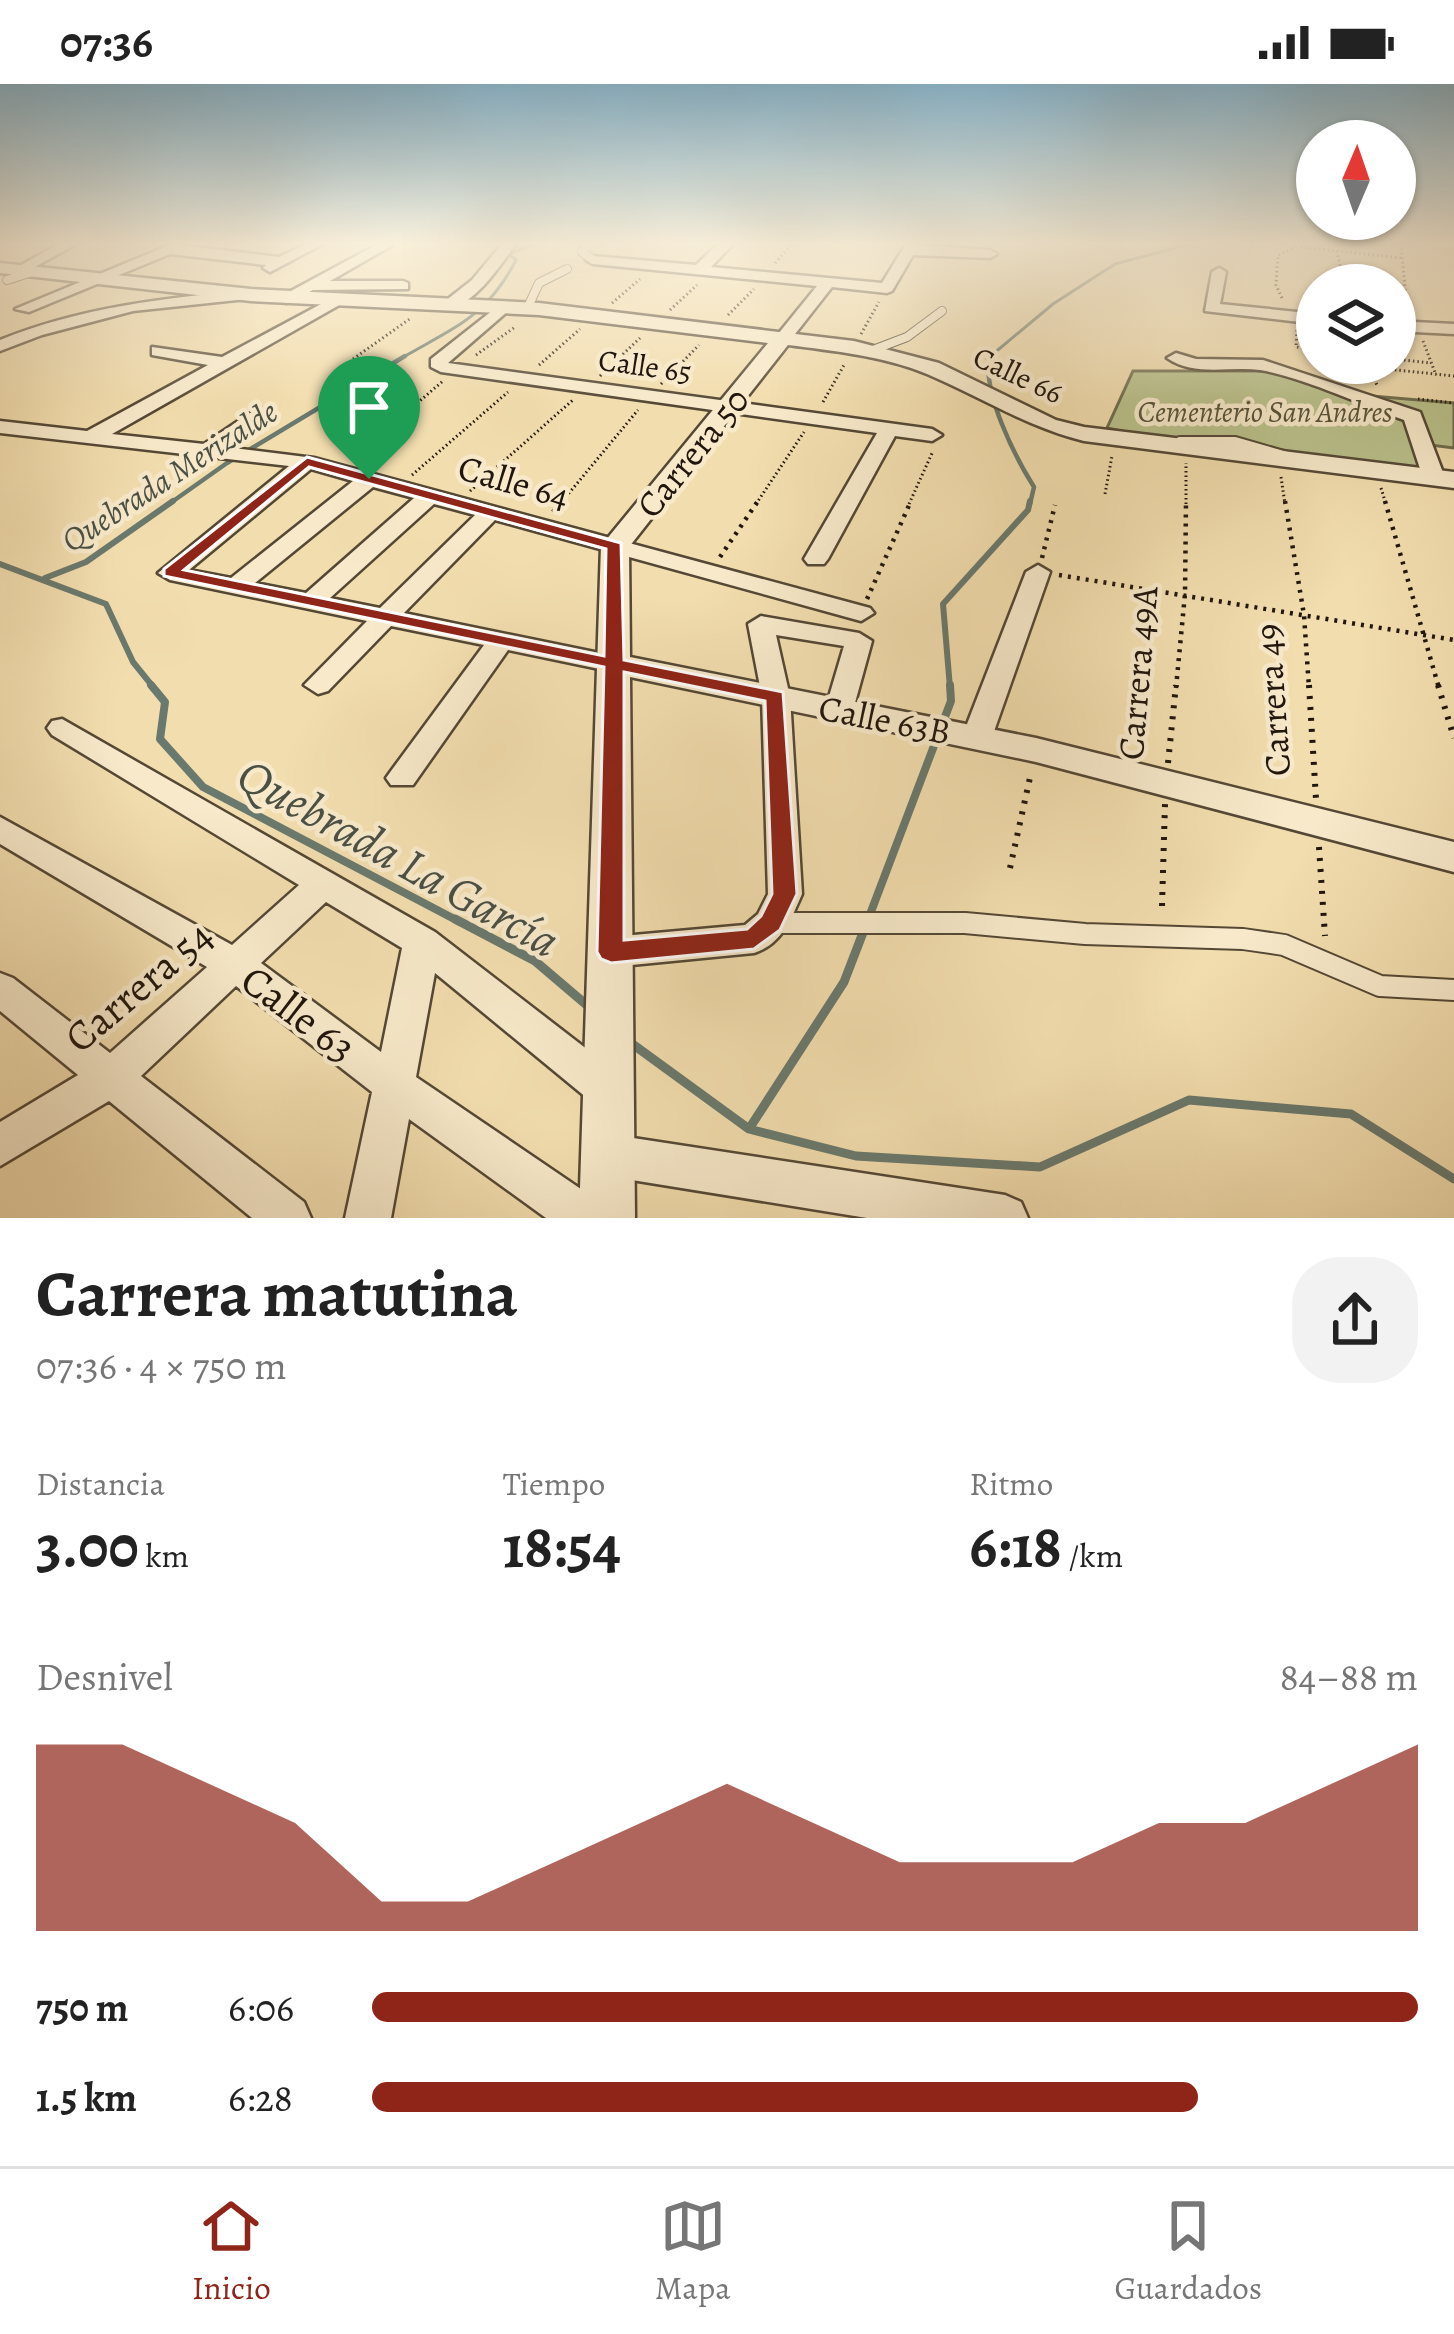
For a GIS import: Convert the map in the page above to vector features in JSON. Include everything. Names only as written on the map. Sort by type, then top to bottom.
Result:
[{"type":"street","points":[[52,297],[23,309],[54,315],[63,323]]},
{"type":"street","points":[[0,346],[63,323],[143,304],[227,297]]},
{"type":"street","name":"Calle 66","points":[[273,297],[527,309],[863,349],[964,383],[1048,425],[1084,434],[1444,479]]},
{"type":"street","points":[[440,305],[454,297]]},
{"type":"street","name":"Carrera 50","points":[[607,1218],[615,546],[816,297]]},
{"type":"street","points":[[1214,297],[1211,308],[1296,317]]},
{"type":"street","points":[[91,437],[336,301]]},
{"type":"street","name":"Calle 65","points":[[501,308],[445,352],[437,363],[441,368],[889,429],[934,440]]},
{"type":"street","points":[[1416,327],[1454,329]]},
{"type":"street","points":[[158,351],[226,363]]},
{"type":"street","points":[[1176,358],[1194,364],[1263,365],[1413,416],[1444,479]]},
{"type":"street","points":[[233,451],[223,436],[254,422],[259,413]]},
{"type":"street","name":"Calle 64","points":[[0,427],[307,462],[710,572],[860,627]]},
{"type":"street","points":[[816,559],[889,429]]},
{"type":"street","name":"Calle 63B","points":[[307,462],[170,573],[1036,750],[1454,857]]},
{"type":"street","points":[[236,586],[369,479]]},
{"type":"street","points":[[311,602],[431,495]]},
{"type":"street","points":[[318,685],[490,512]]},
{"type":"street","points":[[952,732],[1039,572]]},
{"type":"street","points":[[610,972],[754,938],[778,908],[776,697],[761,624],[860,627],[838,710]]},
{"type":"street","points":[[403,778],[501,640]]},
{"type":"street","points":[[62,728],[422,942],[608,1074]]},
{"type":"street","name":"Calle 63","points":[[0,829],[238,966],[392,1084],[584,1218]]},
{"type":"street","name":"Carrera 54","points":[[0,1146],[113,1076],[325,882]]},
{"type":"street","points":[[368,1218],[422,942]]},
{"type":"street","points":[[0,989],[288,1218]]},
{"type":"street","points":[[607,1155],[1005,1218]]},
{"type":"lane","points":[[527,309],[533,297]]},
{"type":"lane","points":[[863,349],[907,337],[942,311]]},
{"type":"lane","points":[[778,908],[826,922],[1244,939],[1284,945],[1381,986],[1454,990]]},
{"type":"path","points":[[710,572],[863,349],[883,297]]},
{"type":"path","points":[[1282,297],[1293,317],[1296,340]]},
{"type":"path","points":[[353,359],[440,305]]},
{"type":"path","points":[[1416,361],[1430,363]]},
{"type":"path","points":[[1416,371],[1454,376]]},
{"type":"path","points":[[1376,384],[1381,393]]},
{"type":"path","points":[[1106,494],[1115,438]]},
{"type":"path","points":[[860,627],[934,440]]},
{"type":"path","name":"Carrera 49A","points":[[1162,906],[1166,783],[1185,594],[1175,446]]},
{"type":"path","name":"Carrera 49","points":[[1287,460],[1304,614],[1325,936]]},
{"type":"path","points":[[1376,471],[1454,738]]},
{"type":"path","points":[[1055,505],[1039,572],[1454,640]]},
{"type":"path","points":[[1010,868],[1036,750]]},
{"type":"green space","name":"Cementerio San Andres","points":[[1133,371],[1271,371],[1296,380],[1296,384],[1309,384],[1403,416],[1424,475],[1164,440],[1107,428]]},
{"type":"green space","points":[[1360,395],[1454,403],[1454,448],[1422,444],[1413,416]]},
{"type":"waterway","name":"Quebrada Merizalde","points":[[400,359],[452,329],[491,297]]},
{"type":"waterway","points":[[990,357],[1064,297]]},
{"type":"waterway","name":"Quebrada Merizalde","points":[[400,359],[405,356]]},
{"type":"waterway","points":[[990,357],[995,404],[1034,487],[1030,504]]},
{"type":"waterway","name":"Quebrada Merizalde","points":[[169,504],[227,463],[400,359]]},
{"type":"waterway","name":"Quebrada Merizalde","points":[[45,578],[86,562],[173,501]]},
{"type":"waterway","points":[[950,688],[943,604],[1028,510],[1030,501]]},
{"type":"waterway","name":"Quebrada La García","points":[[0,564],[106,604],[133,662],[154,688]]},
{"type":"waterway","name":"Quebrada La García","points":[[151,685],[165,702],[160,739],[203,787],[460,922]]},
{"type":"waterway","points":[[869,917],[951,701],[950,685]]},
{"type":"waterway","name":"Quebrada La García","points":[[455,919],[535,961],[589,1007]]},
{"type":"waterway","points":[[749,1129],[844,982],[864,930]]},
{"type":"waterway","name":"Quebrada La García","points":[[631,1043],[749,1129]]},
{"type":"waterway","name":"Quebrada La García","points":[[749,1129],[856,1156],[1040,1167],[1189,1100],[1351,1114],[1454,1179]]},
{"type":"route","points":[[369,479],[307,462],[170,573],[603,661],[614,664],[776,697],[785,894],[771,923],[754,938],[611,952],[614,664],[615,546],[369,479]]}]
